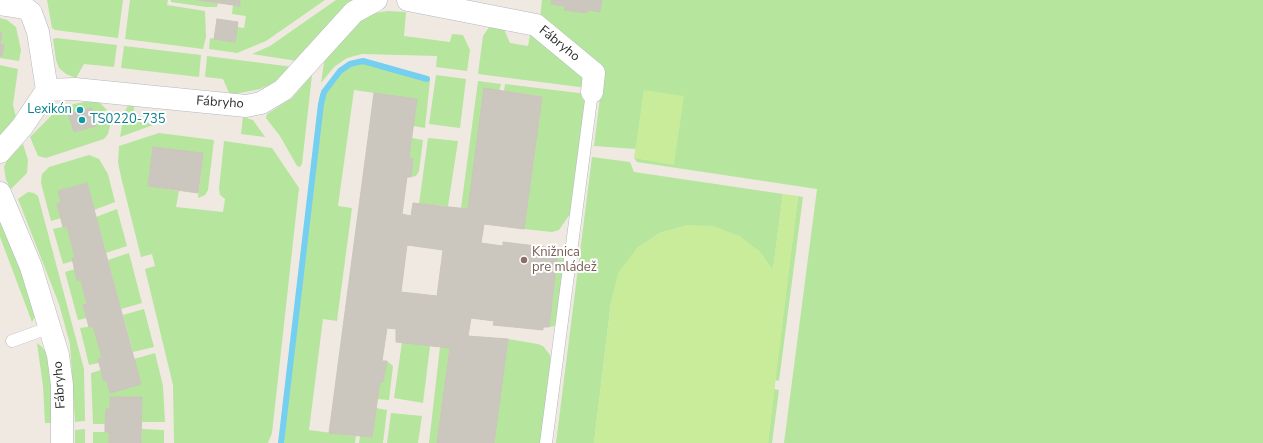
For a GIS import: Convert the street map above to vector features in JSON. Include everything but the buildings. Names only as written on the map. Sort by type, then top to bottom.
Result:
[{"type":"street","name":"Fábryho","points":[[47,90],[75,89],[246,106],[258,104],[271,99],[283,90],[354,12],[376,0]]},
{"type":"street","name":"Fábryho","points":[[408,0],[536,25],[594,73],[592,92]]},
{"type":"street","points":[[0,4],[25,8],[31,12],[38,32],[47,90],[22,127],[0,152]]},
{"type":"street","name":"Fábryho","points":[[0,193],[31,266],[58,356],[62,385],[62,443]]},
{"type":"lane","points":[[546,443],[592,92]]},
{"type":"lane","points":[[12,341],[50,327]]},
{"type":"green space","points":[[47,0],[123,0],[118,38],[55,30],[52,28]]},
{"type":"green space","points":[[130,0],[168,0],[167,5],[205,11],[206,37],[203,49],[125,39]]},
{"type":"green space","points":[[171,0],[198,0],[218,3],[217,7],[206,7],[171,2]]},
{"type":"green space","points":[[240,0],[325,0],[266,41],[237,53],[209,49],[210,38],[235,42],[237,27],[244,28],[246,16],[232,14],[233,5],[239,6]]},
{"type":"green space","points":[[336,0],[353,0],[297,61],[252,54],[270,46]]},
{"type":"green space","points":[[542,0],[552,0],[565,6],[565,10],[587,13],[588,10],[602,0],[1263,0],[1263,443],[784,443],[817,189],[637,162],[634,158],[674,164],[644,91],[636,149],[594,146],[602,81],[540,18]]},
{"type":"green space","points":[[388,11],[406,12],[404,36],[450,42],[452,34],[463,35],[470,50],[467,71],[436,67],[437,56],[362,54],[347,58],[334,67],[321,83],[324,62],[353,27],[363,19],[375,13]]},
{"type":"green space","points":[[0,18],[7,20],[16,27],[21,50],[19,61],[0,58],[0,56],[2,56],[4,45],[0,44],[2,33],[0,32]]},
{"type":"green space","points":[[492,23],[502,25],[510,43],[528,46],[531,30],[582,70],[587,88],[478,74],[483,36]]},
{"type":"green space","points":[[56,38],[117,45],[114,67],[84,64],[76,78],[66,74],[59,68],[56,60],[53,39]]},
{"type":"green space","points":[[124,46],[201,55],[199,77],[121,68]]},
{"type":"green space","points":[[207,56],[293,67],[273,83],[260,89],[230,95],[223,79],[205,77]]},
{"type":"green space","points":[[363,60],[423,76],[430,80],[425,128],[413,126],[416,99],[354,90],[338,206],[352,208],[337,321],[323,319],[309,430],[356,436],[355,443],[279,443],[320,94],[339,71],[349,64]]},
{"type":"green space","points":[[0,65],[18,69],[13,105],[16,117],[0,135]]},
{"type":"green space","points":[[312,75],[302,164],[300,167],[297,166],[280,136],[266,118],[267,114],[292,98]]},
{"type":"green space","points":[[436,75],[466,79],[460,128],[429,124]]},
{"type":"green space","points":[[478,81],[501,84],[468,209],[461,208]]},
{"type":"green space","points":[[505,84],[587,94],[572,211],[559,230],[552,232],[524,229],[542,97],[504,91]]},
{"type":"green space","points":[[644,90],[684,96],[674,165],[634,158]]},
{"type":"green space","points":[[90,101],[99,102],[107,110],[93,115],[90,108],[69,114],[74,132],[96,126],[95,121],[109,117],[110,126],[108,134],[104,139],[46,158],[38,156],[30,137],[54,113],[74,104]]},
{"type":"green space","points":[[128,105],[134,106],[133,121],[154,124],[120,137],[124,113]]},
{"type":"green space","points":[[243,117],[253,120],[265,137],[241,134]]},
{"type":"green space","points":[[159,133],[214,140],[208,190],[205,195],[198,198],[203,153],[153,147],[148,186],[179,191],[176,207],[223,212],[225,199],[220,195],[219,189],[224,141],[272,148],[299,188],[272,433],[268,443],[174,443],[173,385],[145,269],[155,266],[152,254],[141,257],[118,162],[119,146]]},
{"type":"green space","points":[[412,138],[423,140],[419,171],[416,176],[411,177],[413,159],[409,158]]},
{"type":"green space","points":[[428,138],[458,141],[448,206],[419,204]]},
{"type":"green space","points":[[23,144],[28,160],[27,173],[11,189],[6,180],[4,167],[7,160]]},
{"type":"green space","points":[[89,155],[99,159],[108,174],[115,202],[94,210],[87,183],[58,191],[61,203],[61,218],[51,221],[41,183],[42,174],[49,167]]},
{"type":"green space","points":[[592,157],[630,162],[634,172],[783,194],[773,270],[759,251],[688,225],[660,233],[637,248],[611,302],[594,443],[556,443]]},
{"type":"green space","points":[[28,192],[34,193],[38,196],[84,369],[85,421],[75,422],[70,344],[59,304],[18,199]]},
{"type":"green space","points":[[783,194],[798,196],[768,443],[594,443],[611,302],[618,273],[637,248],[660,233],[688,225],[713,226],[740,236],[759,251],[773,270]]},
{"type":"green space","points":[[798,196],[803,197],[779,381],[775,380]]},
{"type":"green space","points":[[117,209],[127,246],[106,253],[96,217]]},
{"type":"green space","points":[[0,216],[16,255],[35,317],[32,322],[0,237]]},
{"type":"green space","points":[[67,226],[75,258],[73,261],[63,264],[53,229]]},
{"type":"green space","points":[[558,252],[564,256],[557,323],[555,326],[549,327]]},
{"type":"green space","points":[[129,253],[142,303],[121,309],[108,260]]},
{"type":"green space","points":[[75,269],[77,281],[81,280],[87,304],[83,305],[87,318],[78,320],[65,272]]},
{"type":"green space","points":[[144,309],[154,347],[133,352],[123,315]]},
{"type":"green space","points":[[93,326],[102,358],[98,359],[99,363],[89,365],[80,328]]},
{"type":"green space","points":[[508,339],[538,344],[543,346],[550,355],[552,367],[542,443],[494,443]]},
{"type":"green space","points":[[402,342],[430,346],[423,403],[394,398]]},
{"type":"green space","points":[[37,343],[47,354],[52,385],[53,423],[45,423],[43,386]]},
{"type":"green space","points":[[440,347],[450,348],[437,443],[429,443]]},
{"type":"green space","points":[[155,353],[163,386],[165,422],[142,422],[142,397],[110,397],[110,409],[106,409],[105,424],[93,424],[91,373],[101,370],[104,382],[141,384],[134,359]]},
{"type":"green space","points":[[387,361],[393,366],[389,400],[377,399],[380,382],[383,382]]},
{"type":"green space","points":[[774,389],[779,390],[772,443],[768,443]]},
{"type":"green space","points":[[376,408],[387,410],[383,443],[359,443],[360,436],[372,437]]},
{"type":"green space","points":[[391,413],[422,416],[418,443],[387,443]]},
{"type":"green space","points":[[85,429],[85,443],[75,443],[75,430]]},
{"type":"green space","points":[[142,429],[164,430],[164,443],[141,443]]},
{"type":"green space","points":[[93,432],[109,432],[109,443],[93,443]]},
{"type":"waterway","points":[[281,443],[321,104],[324,92],[340,71],[350,64],[363,61],[427,79]]},
{"type":"place","name":"Lexikón","points":[[80,110]]},
{"type":"place","name":"TS0220-735","points":[[82,120]]},
{"type":"place","name":"Knižnica pre mládež","points":[[524,260]]}]
